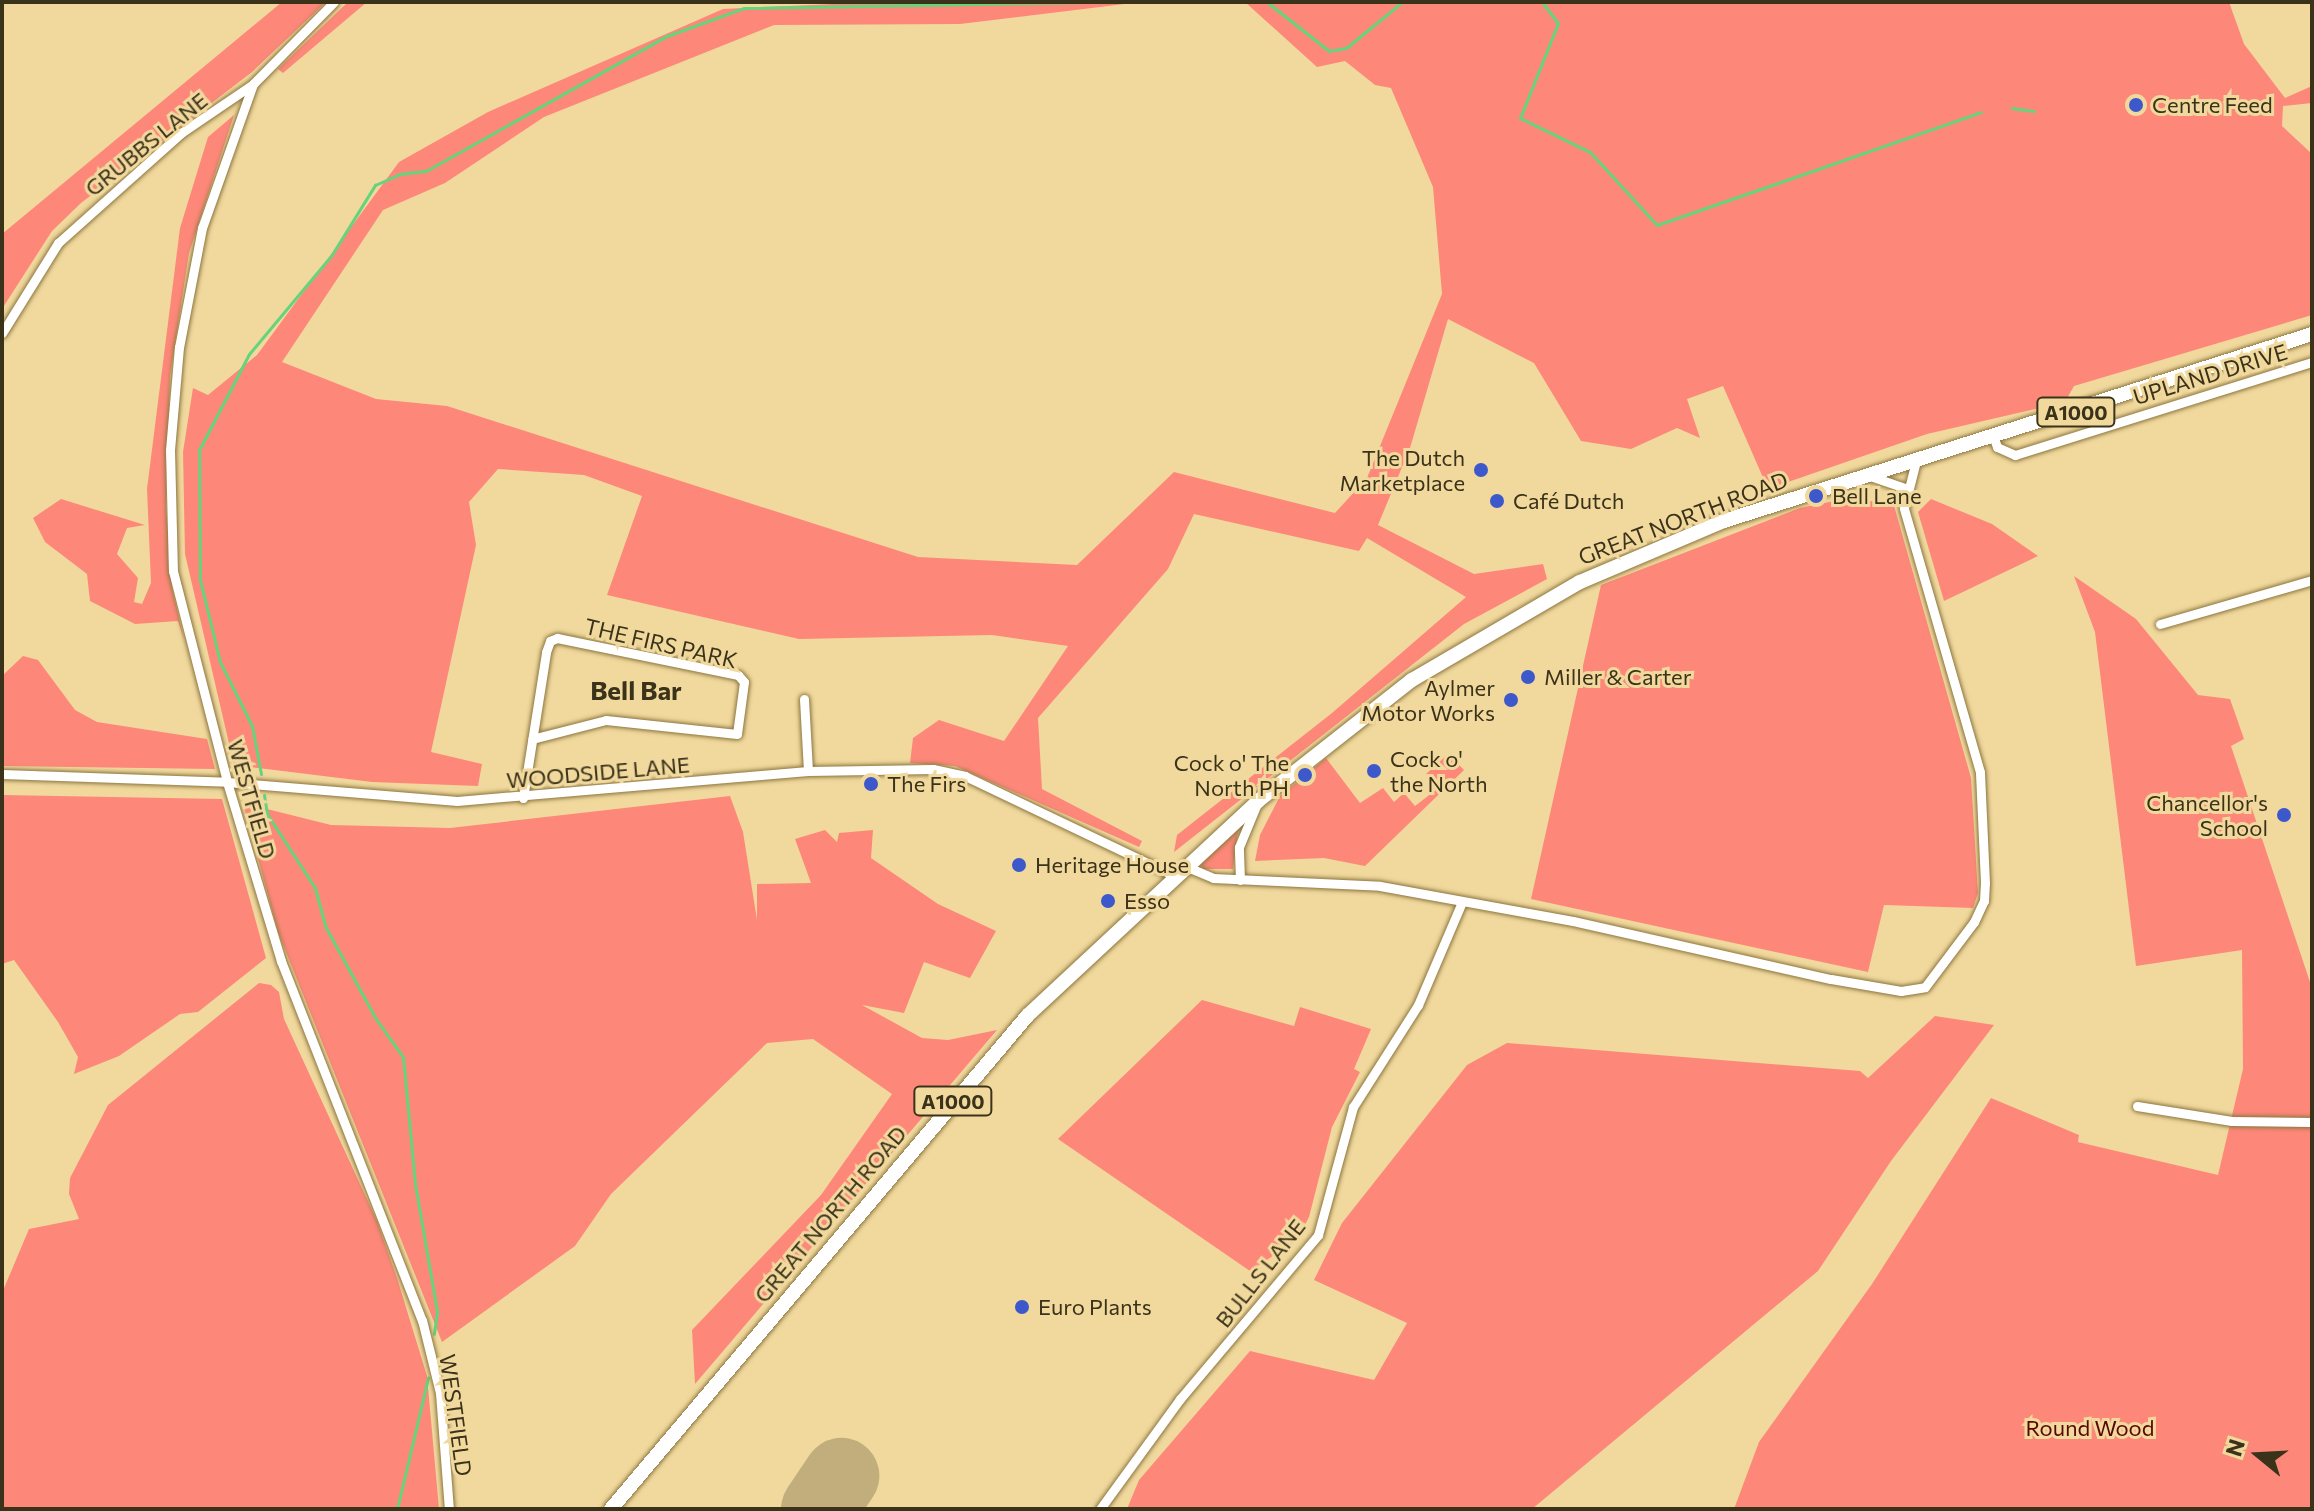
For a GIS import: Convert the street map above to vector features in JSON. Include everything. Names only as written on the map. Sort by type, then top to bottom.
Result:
[{"type":"main road","name":"GREAT NORTH ROAD","points":[[611,1509],[993,1053],[1180,871],[1258,801],[1412,680],[1537,604],[1665,544],[1864,474],[1992,433],[2065,416],[2312,334]]},
{"type":"street","name":"GRUBBS LANE","points":[[2,333],[58,243],[181,133],[253,84],[334,2]]},
{"type":"street","name":"WESTFIELD","points":[[253,84],[202,228],[179,347],[170,450],[173,571],[227,782],[281,961],[422,1320],[440,1393],[449,1509]]},
{"type":"street","name":"UPLAND DRIVE","points":[[1992,433],[1997,447],[2015,455],[2312,362]]},
{"type":"street","points":[[1180,871],[1240,880],[1341,882],[1584,924],[1831,979],[1901,991],[1925,987],[1974,922],[1984,901],[1985,883],[1980,772],[1904,508],[1917,457]]},
{"type":"street","points":[[1864,474],[1908,489]]},
{"type":"street","points":[[2160,624],[2312,580]]},
{"type":"street","name":"THE FIRS PARK","points":[[523,798],[532,739],[546,652],[557,638],[738,675],[744,682],[737,734],[606,720],[532,739]]},
{"type":"street","points":[[804,699],[808,771]]},
{"type":"street","name":"WOODSIDE LANE","points":[[2,774],[227,782],[457,801],[901,766],[965,776],[1180,871]]},
{"type":"street","points":[[1240,880],[1239,847],[1258,801]]},
{"type":"street","name":"BULLS LANE","points":[[1100,1509],[1180,1399],[1318,1235],[1353,1107],[1418,1005],[1461,904]]},
{"type":"street","points":[[2137,1106],[2232,1121],[2312,1122]]},
{"type":"green space","points":[[282,2],[326,2],[252,72],[81,203],[52,231],[2,309],[2,234]]},
{"type":"green space","points":[[348,2],[367,2],[283,73],[278,69]]},
{"type":"green space","points":[[876,2],[1141,2],[960,24],[774,25],[544,117],[445,183],[383,210],[282,362],[376,399],[447,406],[918,557],[1077,565],[1174,472],[1335,513],[1367,478],[1442,294],[1433,187],[1391,88],[1375,85],[1345,61],[1317,67],[1245,2],[2229,2],[2244,44],[2285,98],[2312,86],[2312,103],[2283,106],[2282,126],[2312,154],[2312,315],[2074,386],[2065,402],[1927,434],[1768,489],[1723,386],[1687,399],[1700,438],[1677,428],[1631,449],[1581,441],[1534,363],[1448,319],[1410,448],[1378,525],[1474,574],[1543,564],[1547,579],[1464,624],[1174,852],[1177,835],[1332,713],[1466,597],[1367,538],[1359,551],[1194,514],[1168,569],[1038,718],[1042,789],[1142,841],[1139,847],[955,766],[910,763],[913,738],[939,720],[1004,741],[1068,646],[992,635],[799,639],[607,595],[642,496],[584,475],[498,469],[469,502],[476,545],[431,752],[482,764],[478,786],[372,782],[234,765],[185,554],[183,452],[193,388],[208,395],[257,355],[399,162],[488,112],[723,9]]},
{"type":"green space","points":[[234,115],[189,253],[170,376],[166,507],[172,587],[184,640],[178,621],[135,624],[90,601],[87,574],[45,542],[33,518],[61,499],[145,525],[127,528],[117,554],[138,578],[134,602],[142,604],[151,583],[147,489],[180,228],[208,137]]},
{"type":"green space","points":[[1931,499],[1992,524],[2038,556],[1944,601],[1918,512]]},
{"type":"green space","points":[[1839,500],[1893,502],[1971,778],[1978,893],[1973,908],[1884,905],[1868,972],[1531,899],[1601,585],[1800,508]]},
{"type":"green space","name":"Round Wood","points":[[2074,576],[2136,619],[2198,695],[2230,699],[2244,739],[2231,746],[2312,988],[2312,1509],[1734,1509],[1759,1442],[1872,1284],[1991,1098],[2079,1135],[2078,1142],[2218,1175],[2243,1069],[2242,950],[2136,966],[2095,632]]},
{"type":"green space","points":[[23,656],[38,660],[75,710],[97,722],[207,739],[215,769],[2,766],[2,676]]},
{"type":"green space","points":[[1448,754],[1464,770],[1365,866],[1324,858],[1255,861],[1260,835],[1280,796],[1326,758],[1360,803],[1383,788],[1394,802],[1404,793],[1415,806],[1437,789],[1426,774]]},
{"type":"green space","points":[[2,795],[222,799],[266,958],[198,1012],[180,1014],[119,1056],[74,1074],[78,1057],[58,1022],[14,960],[2,964]]},
{"type":"green space","points":[[730,796],[743,832],[757,920],[757,884],[811,883],[795,839],[825,830],[837,842],[839,833],[873,830],[871,858],[938,904],[996,931],[970,978],[924,962],[904,1013],[862,1005],[922,1038],[948,1040],[997,1030],[695,1384],[692,1330],[821,1195],[892,1094],[813,1039],[767,1043],[611,1194],[575,1246],[442,1342],[278,932],[243,803],[331,825],[450,828]]},
{"type":"green space","points":[[1238,830],[1233,869],[1203,869],[1201,864]]},
{"type":"green space","points":[[259,983],[271,985],[279,992],[284,1019],[377,1221],[397,1278],[427,1376],[439,1509],[2,1509],[2,1293],[29,1229],[79,1219],[69,1194],[70,1178],[108,1105]]},
{"type":"green space","points":[[1202,1000],[1294,1026],[1300,1007],[1371,1029],[1354,1069],[1360,1072],[1332,1127],[1309,1217],[1297,1240],[1250,1271],[1058,1139]]},
{"type":"green space","points":[[1935,1016],[1994,1025],[1891,1161],[1818,1271],[1532,1509],[1127,1509],[1139,1480],[1250,1351],[1374,1380],[1407,1323],[1314,1280],[1342,1223],[1467,1065],[1507,1043],[1860,1071],[1868,1078]]},
{"type":"waterway","points":[[261,774],[252,726],[220,662],[200,580],[199,450],[249,354],[331,256],[375,185],[400,174],[426,171],[667,36],[744,8],[1080,2]]},
{"type":"waterway","points":[[1267,2],[1329,51],[1346,48],[1402,2]]},
{"type":"waterway","points":[[1542,2],[1558,23],[1520,118],[1590,152],[1657,225],[1981,112]]},
{"type":"waterway","points":[[2012,108],[2034,111]]},
{"type":"waterway","points":[[264,795],[267,814],[315,888],[325,926],[376,1019],[403,1057],[415,1184],[437,1312],[434,1334]]},
{"type":"waterway","points":[[397,1509],[428,1378]]},
{"type":"runway","points":[[819,1509],[841,1476]]},
{"type":"place","name":"Centre Feed","points":[[2136,105]]},
{"type":"place","name":"The Dutch Marketplace","points":[[1481,470]]},
{"type":"place","name":"Bell Lane","points":[[1816,496]]},
{"type":"place","name":"Café Dutch","points":[[1497,501]]},
{"type":"place","name":"Miller & Carter","points":[[1528,677]]},
{"type":"place","name":"Aylmer Motor Works","points":[[1511,700]]},
{"type":"place","name":"Cock o' the North","points":[[1374,771]]},
{"type":"place","name":"Cock o' The North PH","points":[[1305,775]]},
{"type":"place","name":"The Firs","points":[[871,784]]},
{"type":"place","name":"Chancellor's School","points":[[2284,815]]},
{"type":"place","name":"Heritage House","points":[[1019,865]]},
{"type":"place","name":"Esso","points":[[1108,901]]},
{"type":"place","name":"Euro Plants","points":[[1022,1307]]},
{"type":"district","name":"Bell Bar","points":[[636,690]]}]
